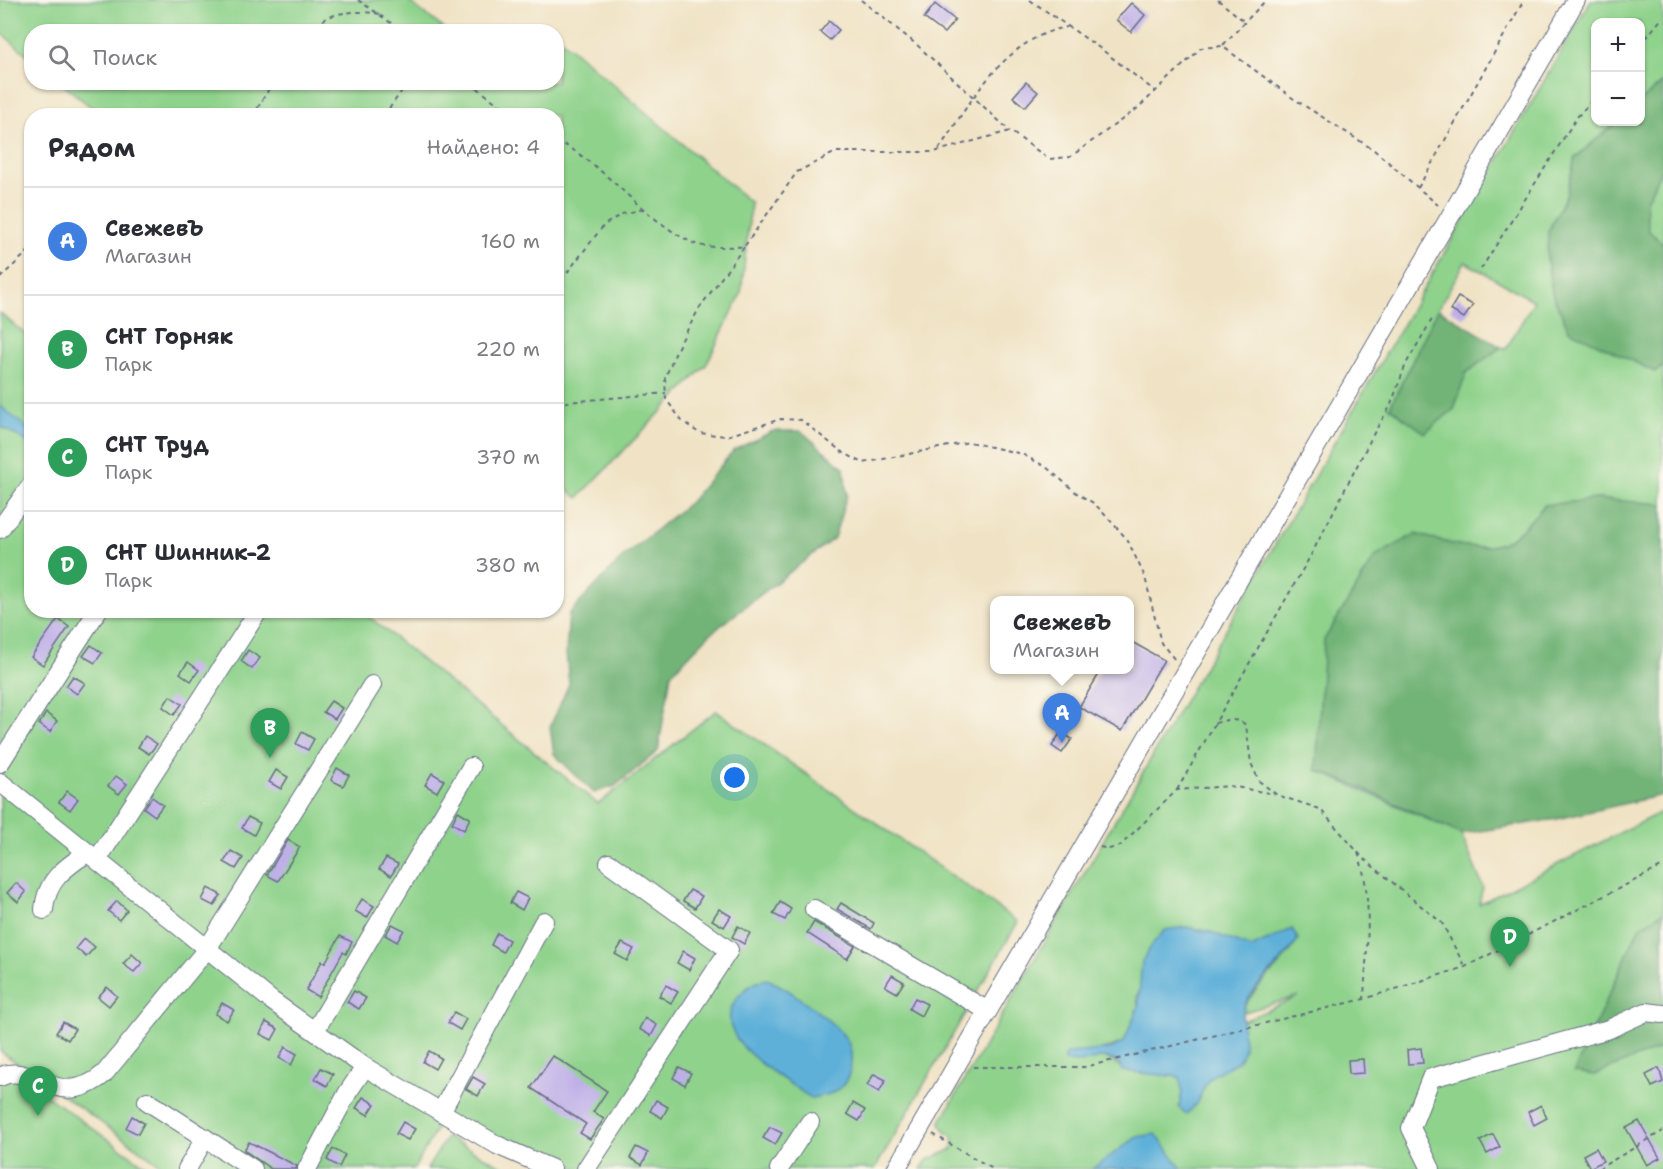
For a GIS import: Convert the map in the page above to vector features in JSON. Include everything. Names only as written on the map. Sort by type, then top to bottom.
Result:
[{"type":"street","points":[[896,1169],[1576,0]]},
{"type":"street","points":[[0,529],[24,495]]},
{"type":"street","points":[[0,763],[93,618]]},
{"type":"street","points":[[44,910],[45,896],[51,881],[67,866],[92,856],[254,618]]},
{"type":"street","points":[[0,1077],[6,1074],[23,1076],[61,1089],[78,1090],[92,1084],[104,1074],[207,949],[372,686]]},
{"type":"street","points":[[315,1031],[471,766]]},
{"type":"street","points":[[0,782],[272,1001],[365,1067],[497,1145],[541,1167]]},
{"type":"street","points":[[586,1169],[729,950],[609,863]]},
{"type":"street","points":[[814,909],[988,1011]]},
{"type":"street","points":[[441,1112],[544,921]]},
{"type":"street","points":[[1431,1169],[1411,1128],[1431,1078],[1610,1029],[1646,1012],[1663,1014]]},
{"type":"street","points":[[307,1169],[348,1092],[365,1067]]},
{"type":"street","points":[[147,1101],[253,1169]]},
{"type":"street","points":[[779,1169],[810,1122]]},
{"type":"street","points":[[187,1169],[204,1138]]},
{"type":"path","points":[[358,0],[393,24]]},
{"type":"path","points":[[861,0],[975,96],[1010,131],[1049,159],[1070,157],[1156,93],[1201,48],[1222,46],[1237,33],[1244,21],[1266,0]]},
{"type":"path","points":[[1030,0],[1156,93]]},
{"type":"path","points":[[1218,0],[1244,21]]},
{"type":"path","points":[[1418,188],[1524,0]]},
{"type":"path","points":[[320,24],[333,15],[358,11],[380,14]]},
{"type":"path","points":[[1645,40],[1663,17]]},
{"type":"path","points":[[938,151],[994,70],[1047,30],[1067,27]]},
{"type":"path","points":[[1222,46],[1294,99],[1374,150],[1450,216]]},
{"type":"path","points":[[258,108],[268,90]]},
{"type":"path","points":[[390,108],[402,90]]},
{"type":"path","points":[[480,90],[503,108]]},
{"type":"path","points":[[1481,269],[1577,117],[1591,102]]},
{"type":"path","points":[[1010,131],[938,151],[836,152],[797,172],[744,247],[718,279],[678,347],[665,378],[666,399],[682,421],[699,433],[727,436],[781,419],[801,420],[842,452],[863,463],[969,442],[1022,454],[1046,467],[1078,494],[1095,504],[1127,539],[1145,577],[1161,644],[1171,657],[1187,669]]},
{"type":"path","points":[[564,144],[573,149],[644,209],[695,244],[744,247]]},
{"type":"path","points":[[564,277],[604,225],[622,214],[644,209]]},
{"type":"path","points":[[0,278],[24,256]]},
{"type":"path","points":[[1086,841],[1109,849],[1120,846],[1177,790],[1311,555],[1375,431],[1390,407],[1406,364],[1434,316]]},
{"type":"path","points":[[564,402],[666,393]]},
{"type":"path","points":[[1215,723],[1230,719],[1239,720],[1246,725],[1254,773],[1259,782],[1277,795]]},
{"type":"path","points":[[1177,790],[1230,786],[1277,795],[1320,809],[1357,850],[1442,923],[1465,967]]},
{"type":"path","points":[[1357,850],[1363,868],[1368,909],[1364,999]]},
{"type":"path","points":[[955,1067],[1085,1066],[1364,999],[1465,967],[1663,866]]},
{"type":"path","points":[[920,1128],[993,1169]]},
{"type":"path","points":[[1598,1169],[1663,1131]]},
{"type":"green space","points":[[0,0],[407,0],[438,24],[24,24],[24,52],[0,32]]},
{"type":"green space","points":[[1591,0],[1663,0],[1663,82],[1645,98],[1645,18],[1591,18],[1591,126],[1612,126],[1575,158],[1567,193],[1548,232],[1547,261],[1553,296],[1655,372],[1663,366],[1663,504],[1545,505],[1512,537],[1489,546],[1467,547],[1415,534],[1316,770],[1461,834],[1483,887],[1479,904],[1663,811],[1663,1169],[921,1169],[927,1160],[953,1149],[953,1136],[946,1133],[940,1123]],"holes":[[[1465,262],[1534,301],[1506,349],[1501,347],[1466,373],[1454,409],[1405,419],[1390,407],[1438,309]],[[1186,927],[1210,932],[1251,948],[1292,930],[1298,940],[1292,950],[1254,993],[1241,1013],[1299,996],[1129,1072],[1097,1052],[1124,1042],[1138,1007],[1137,995]]]},
{"type":"green space","points":[[564,42],[751,203],[741,294],[706,365],[578,498],[564,487],[564,108],[92,108],[70,90],[564,90]]},
{"type":"green space","points":[[1663,82],[1663,166],[1646,201],[1648,230],[1663,244],[1663,366],[1655,372],[1569,330],[1553,296],[1547,261],[1548,232],[1567,193],[1575,158],[1612,126],[1645,126],[1645,98]]},
{"type":"green space","points":[[1663,166],[1663,244],[1648,230],[1646,201]]},
{"type":"green space","points":[[1438,309],[1501,347],[1466,373],[1454,409],[1425,433],[1390,407]]},
{"type":"green space","points":[[0,313],[24,333],[24,618],[371,618],[598,804],[716,711],[1018,922],[875,1169],[580,1169],[441,1121],[414,1169],[167,1169],[0,1051]]},
{"type":"green space","points":[[773,431],[801,431],[844,468],[847,495],[834,538],[710,634],[671,674],[658,751],[615,786],[594,793],[554,754],[550,727],[569,684],[566,652],[569,614],[621,559],[690,502],[734,450]]},
{"type":"green space","points":[[1597,499],[1663,504],[1663,795],[1557,819],[1461,834],[1357,786],[1316,770],[1324,640],[1375,557],[1415,534],[1467,546],[1499,544],[1518,533],[1545,505]]},
{"type":"green space","points":[[1663,912],[1663,1047],[1594,1075],[1574,1072],[1639,928]]},
{"type":"green space","points":[[0,1063],[150,1169],[0,1169]]},
{"type":"green space","points":[[447,1137],[507,1169],[427,1169]]},
{"type":"water","points":[[0,406],[24,425],[24,440],[0,426]]},
{"type":"water","points":[[1186,927],[1210,932],[1251,948],[1292,929],[1298,939],[1260,983],[1245,1005],[1242,1017],[1244,1047],[1240,1058],[1210,1078],[1195,1105],[1186,1114],[1179,1107],[1182,1091],[1180,1077],[1122,1071],[1119,1063],[1106,1057],[1081,1062],[1064,1061],[1064,1056],[1070,1053],[1110,1049],[1124,1042],[1138,1007],[1142,961],[1165,930]]},
{"type":"water","points":[[766,979],[807,1003],[848,1041],[851,1055],[850,1069],[845,1082],[835,1092],[811,1098],[769,1070],[741,1045],[733,1031],[730,1017],[734,1003],[747,988]]},
{"type":"water","points":[[1156,1134],[1182,1169],[1092,1169],[1137,1137]]},
{"type":"building","points":[[1131,3],[1145,15],[1131,32],[1116,20]]},
{"type":"building","points":[[935,4],[955,20],[944,33],[924,18]]},
{"type":"building","points":[[829,21],[839,30],[830,40],[820,32]]},
{"type":"building","points":[[1026,82],[1038,92],[1025,107],[1013,97]]},
{"type":"building","points":[[1458,297],[1473,305],[1464,318],[1450,310]]},
{"type":"building","points":[[58,619],[69,627],[43,665],[31,657]]},
{"type":"building","points":[[1134,643],[1164,660],[1122,731],[1079,707],[1099,674],[1134,674]]},
{"type":"building","points":[[91,645],[102,653],[95,663],[83,656]]},
{"type":"building","points":[[248,650],[260,658],[252,669],[241,661]]},
{"type":"building","points":[[188,662],[199,670],[191,681],[180,673]]},
{"type":"building","points":[[73,676],[85,683],[77,694],[66,686]]},
{"type":"building","points":[[170,696],[182,704],[174,715],[163,707]]},
{"type":"building","points":[[331,701],[342,708],[335,719],[323,712]]},
{"type":"building","points":[[46,713],[57,721],[50,732],[39,724]]},
{"type":"building","points":[[302,732],[314,739],[308,750],[296,744]]},
{"type":"building","points":[[1061,732],[1072,739],[1062,753],[1052,746]]},
{"type":"building","points":[[145,736],[157,744],[149,754],[138,747]]},
{"type":"building","points":[[337,768],[349,775],[343,786],[331,780]]},
{"type":"building","points":[[276,770],[288,777],[281,789],[269,782]]},
{"type":"building","points":[[432,773],[444,780],[437,792],[425,785]]},
{"type":"building","points":[[116,776],[127,784],[119,794],[108,786]]},
{"type":"building","points":[[67,791],[78,799],[70,810],[59,802]]},
{"type":"building","points":[[152,797],[163,805],[155,816],[144,808]]},
{"type":"building","points":[[458,811],[470,818],[464,830],[452,823]]},
{"type":"building","points":[[248,817],[260,823],[254,835],[242,828]]},
{"type":"building","points":[[288,840],[300,847],[278,881],[267,875]]},
{"type":"building","points":[[231,851],[243,858],[236,869],[224,862]]},
{"type":"building","points":[[386,858],[398,864],[391,876],[379,869]]},
{"type":"building","points":[[16,883],[26,892],[18,902],[7,893]]},
{"type":"building","points":[[208,888],[221,895],[214,906],[202,900]]},
{"type":"building","points":[[690,890],[702,896],[695,908],[683,901]]},
{"type":"building","points":[[516,892],[528,898],[522,910],[510,903]]},
{"type":"building","points":[[362,899],[374,906],[367,918],[355,911]]},
{"type":"building","points":[[117,901],[127,910],[119,920],[108,911]]},
{"type":"building","points":[[780,902],[791,909],[785,920],[773,914]]},
{"type":"building","points":[[841,903],[874,923],[871,929],[837,909]]},
{"type":"building","points":[[719,909],[731,916],[724,927],[712,920]]},
{"type":"building","points":[[814,922],[855,946],[847,959],[807,933]]},
{"type":"building","points":[[392,924],[404,930],[397,942],[385,935]]},
{"type":"building","points":[[738,926],[750,933],[744,944],[732,937]]},
{"type":"building","points":[[497,933],[509,940],[503,952],[491,945]]},
{"type":"building","points":[[340,936],[352,942],[346,954],[343,952],[318,997],[306,990],[322,961],[325,963]]},
{"type":"building","points":[[84,938],[95,947],[86,957],[76,948]]},
{"type":"building","points":[[622,943],[634,949],[627,961],[615,954]]},
{"type":"building","points":[[683,951],[695,958],[689,970],[677,963]]},
{"type":"building","points":[[132,954],[142,963],[134,972],[123,964]]},
{"type":"building","points":[[892,975],[904,982],[897,993],[885,986]]},
{"type":"building","points":[[666,985],[678,992],[671,1003],[659,996]]},
{"type":"building","points":[[107,987],[117,996],[109,1006],[98,997]]},
{"type":"building","points":[[354,991],[366,998],[359,1009],[347,1002]]},
{"type":"building","points":[[915,998],[927,1004],[921,1016],[909,1009]]},
{"type":"building","points":[[222,1003],[234,1010],[227,1021],[215,1014]]},
{"type":"building","points":[[454,1012],[466,1019],[460,1030],[448,1023]]},
{"type":"building","points":[[645,1018],[657,1025],[651,1036],[639,1029]]},
{"type":"building","points":[[63,1022],[75,1029],[68,1040],[56,1033]]},
{"type":"building","points":[[266,1022],[278,1029],[272,1040],[260,1034]]},
{"type":"building","points":[[285,1047],[297,1054],[291,1065],[279,1058]]},
{"type":"building","points":[[1421,1048],[1423,1063],[1408,1064],[1407,1050]]},
{"type":"building","points":[[429,1051],[441,1058],[435,1069],[423,1062]]},
{"type":"building","points":[[553,1056],[607,1091],[593,1112],[604,1119],[590,1139],[580,1133],[586,1124],[531,1088]]},
{"type":"building","points":[[1363,1059],[1364,1073],[1349,1074],[1348,1060]]},
{"type":"building","points":[[679,1067],[691,1073],[685,1085],[673,1078]]},
{"type":"building","points":[[321,1068],[333,1074],[327,1086],[315,1079]]},
{"type":"building","points":[[1659,1068],[1663,1082],[1652,1087],[1646,1075]]},
{"type":"building","points":[[874,1074],[886,1080],[879,1092],[867,1085]]},
{"type":"building","points":[[473,1077],[485,1084],[478,1096],[466,1089]]},
{"type":"building","points":[[363,1097],[375,1104],[368,1115],[356,1108]]},
{"type":"building","points":[[656,1100],[668,1107],[662,1118],[650,1111]]},
{"type":"building","points":[[853,1103],[865,1110],[859,1121],[847,1114]]},
{"type":"building","points":[[1541,1105],[1547,1118],[1534,1125],[1528,1112]]},
{"type":"building","points":[[132,1116],[144,1123],[138,1134],[126,1128]]},
{"type":"building","points":[[1639,1121],[1660,1158],[1647,1165],[1626,1128]]},
{"type":"building","points":[[403,1122],[415,1129],[408,1140],[396,1134]]},
{"type":"building","points":[[770,1127],[782,1133],[775,1145],[763,1138]]},
{"type":"building","points":[[1493,1134],[1500,1147],[1487,1154],[1480,1141]]},
{"type":"building","points":[[249,1142],[297,1166],[296,1169],[271,1169],[244,1150]]},
{"type":"building","points":[[636,1147],[648,1153],[642,1165],[630,1158]]},
{"type":"building","points":[[1596,1148],[1603,1161],[1590,1168],[1583,1155]]},
{"type":"building","points":[[333,1149],[345,1155],[339,1167],[327,1160]]},
{"type":"place","name":"СвежевЪ","points":[[1062,743]]},
{"type":"place","name":"СНТ Горняк","points":[[270,758]]},
{"type":"place","name":"СНТ Шинник-2","points":[[1510,967]]},
{"type":"place","name":"СНТ Труд","points":[[38,1116]]}]
